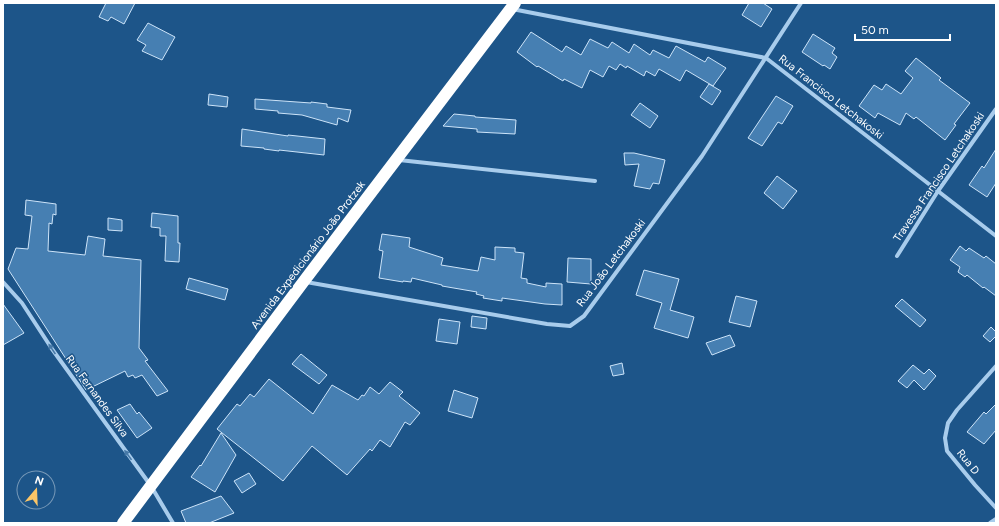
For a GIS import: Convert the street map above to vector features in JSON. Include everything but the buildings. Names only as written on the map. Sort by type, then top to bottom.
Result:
[{"type":"highway","name":"Avenida Expedicionário João Protzek","points":[[123,523],[513,6]]},
{"type":"street","name":"Rua João Letchakoski","points":[[304,282],[539,323],[570,326],[584,316],[702,156],[801,3]]},
{"type":"street","name":"Rua Francisco Letchakoski","points":[[513,6],[766,58],[996,236]]},
{"type":"street","name":"Travessa Francisco Letchakoski","points":[[897,256],[938,191],[996,109]]},
{"type":"street","points":[[396,160],[595,181]]},
{"type":"street","name":"Rua Fernandes Silva","points":[[3,282],[22,303],[52,349],[151,486],[173,523]]},
{"type":"street","name":"Rua D","points":[[996,366],[957,410],[948,423],[945,438],[947,451],[996,508]]},
{"type":"street","points":[[990,523],[996,519]]}]
